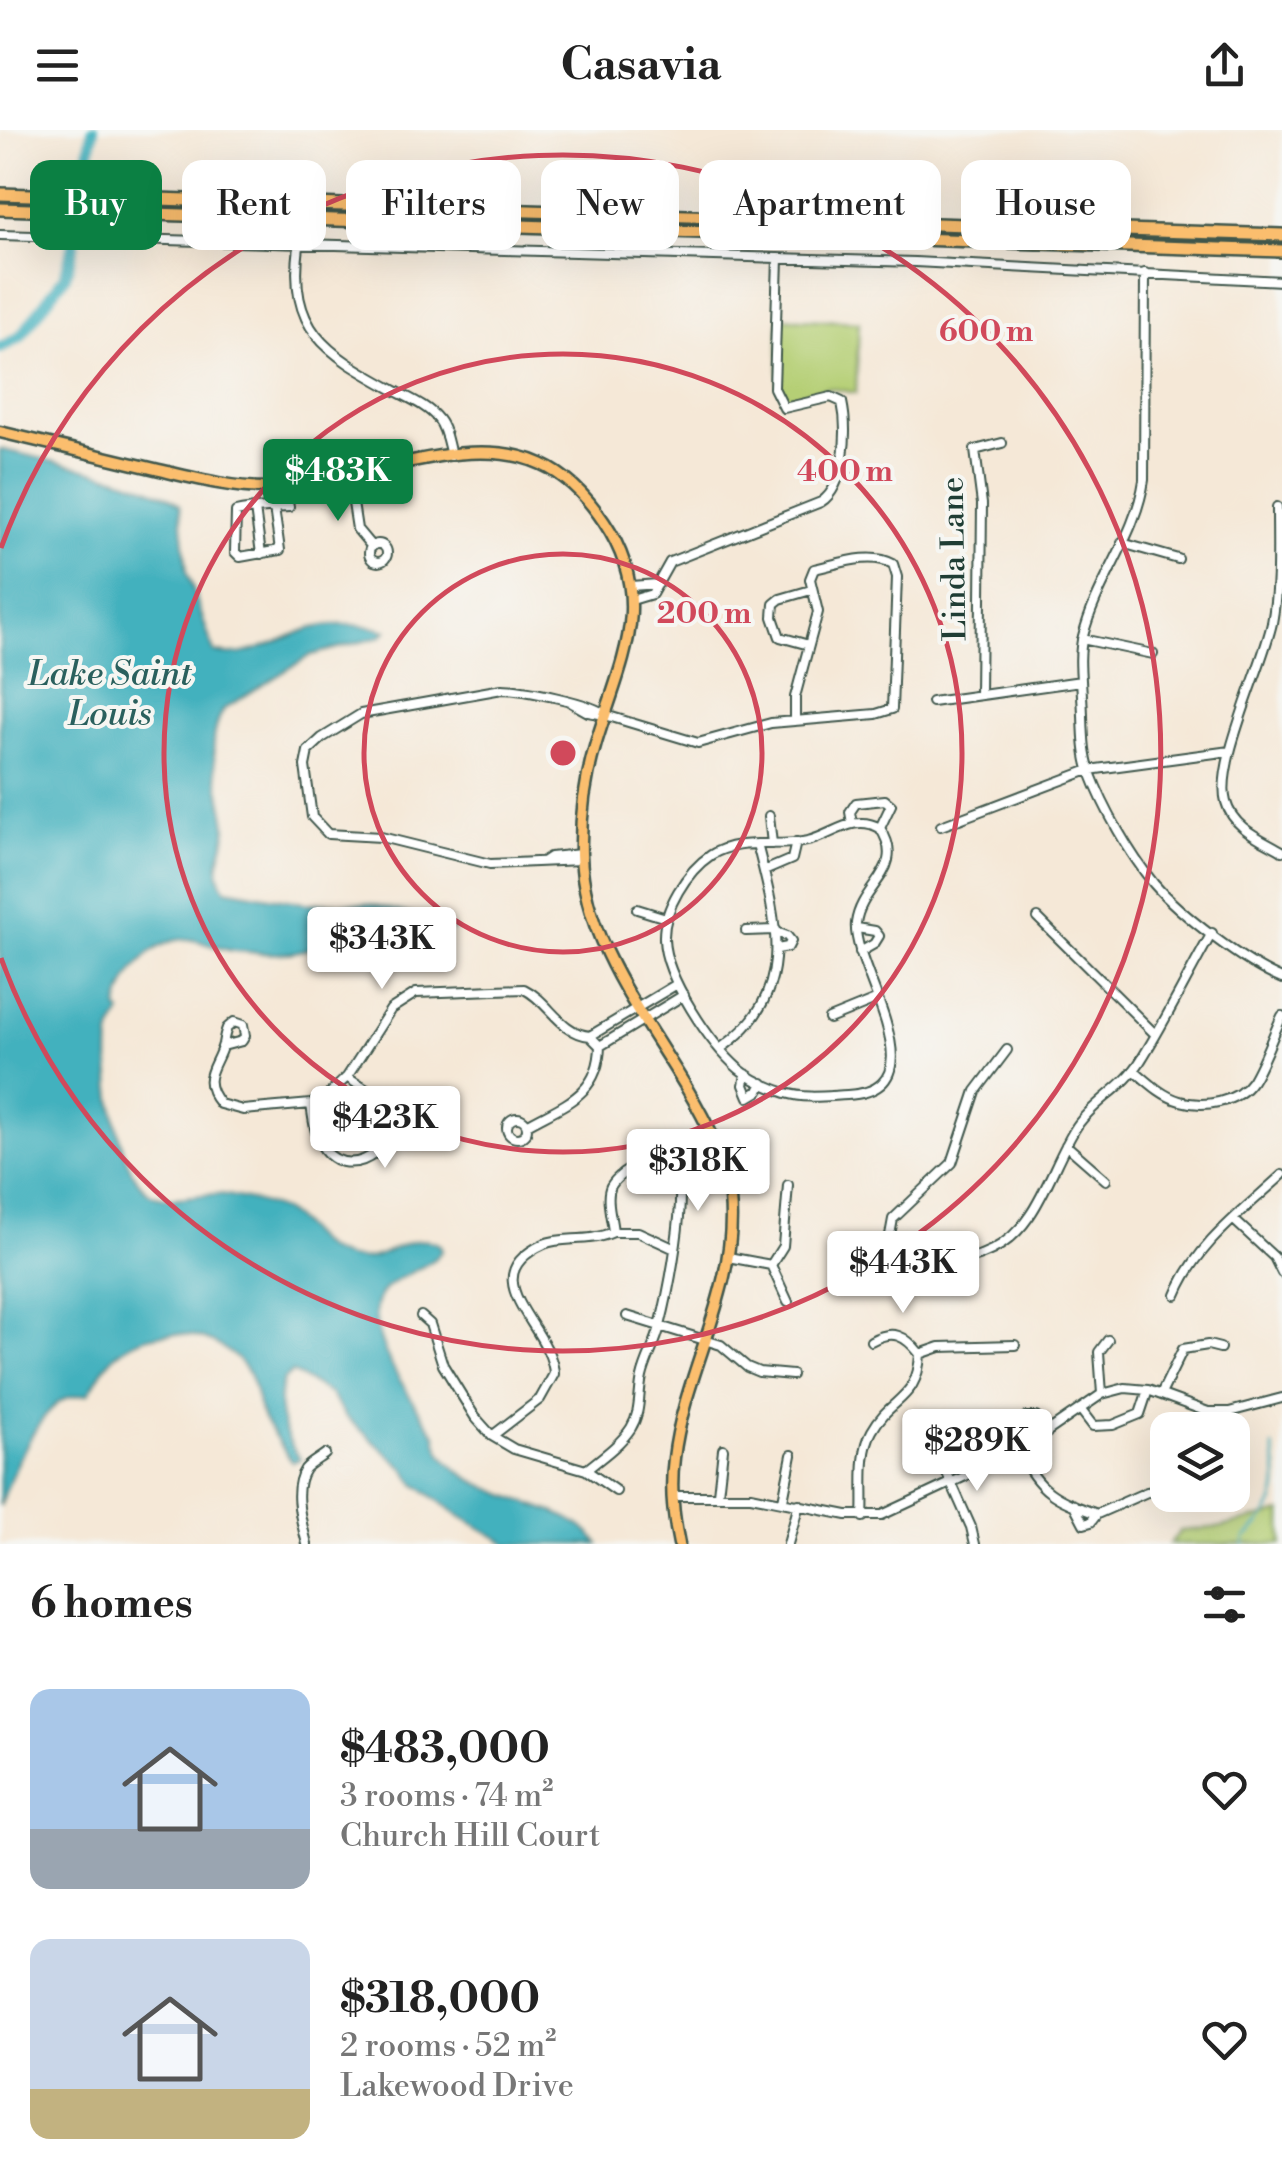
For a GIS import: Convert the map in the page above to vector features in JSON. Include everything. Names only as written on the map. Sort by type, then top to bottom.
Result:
[{"type":"highway","points":[[0,194],[1282,234]]},
{"type":"highway","points":[[0,209],[1282,250]]},
{"type":"main road","points":[[0,432],[236,487],[285,487],[451,456],[511,455],[540,464],[565,478],[592,504],[616,540],[632,600],[627,650],[582,800],[583,887],[596,930],[706,1120],[730,1196],[728,1257],[674,1459],[672,1496],[679,1544]]},
{"type":"street","points":[[0,235],[182,241]]},
{"type":"street","points":[[326,247],[778,258],[1282,281]]},
{"type":"street","points":[[298,250],[300,305],[309,329],[332,352],[427,408],[443,428],[451,456]]},
{"type":"street","points":[[632,600],[652,594],[670,562],[821,502],[831,496],[839,482],[842,402],[831,397],[784,408],[774,388],[778,258]]},
{"type":"street","points":[[1146,273],[1144,480],[1122,543],[1097,592],[1082,639],[1081,681],[1089,770],[1123,836],[1155,884],[1212,934],[1282,979]]},
{"type":"street","name":"Linda Lane","points":[[980,694],[982,504],[975,450],[1002,443]]},
{"type":"street","points":[[348,477],[358,529],[372,547]]},
{"type":"street","points":[[274,508],[280,550],[240,557],[235,552],[236,512],[255,509],[289,507],[285,487]]},
{"type":"street","points":[[1277,507],[1275,605],[1230,752],[1224,792],[1227,807],[1242,827],[1282,851]]},
{"type":"street","points":[[255,509],[261,554]]},
{"type":"street","points":[[1122,543],[1178,559]]},
{"type":"street","points":[[581,857],[490,864],[380,837],[328,834],[312,817],[308,750],[361,714],[502,689],[591,706],[606,715],[698,743],[795,720],[876,714],[892,708],[894,695],[897,577],[893,564],[884,558],[814,569],[811,590],[818,612],[795,697],[795,720]]},
{"type":"street","points":[[631,586],[658,584]]},
{"type":"street","points":[[809,645],[780,637],[773,617],[774,604],[780,599],[811,590]]},
{"type":"street","points":[[1082,639],[1153,654]]},
{"type":"street","points":[[932,702],[1081,681]]},
{"type":"street","points":[[940,826],[1089,770],[1230,752]]},
{"type":"street","points":[[852,823],[850,812],[856,803],[885,800],[891,805],[890,812],[880,828]]},
{"type":"street","points":[[769,816],[772,844]]},
{"type":"street","points":[[864,822],[880,828],[887,839],[888,866],[863,903],[856,928],[860,952],[887,1020],[891,1043],[889,1067],[881,1085],[863,1094],[809,1097],[786,1093],[746,1074],[720,1049],[677,984],[665,950],[666,918],[689,876],[708,857],[733,847],[772,844],[809,840],[864,822]]},
{"type":"street","points":[[764,871],[792,859],[796,842]]},
{"type":"street","points":[[720,1049],[743,1033],[757,1016],[777,948],[757,844]]},
{"type":"street","points":[[637,909],[666,918]]},
{"type":"street","points":[[1038,918],[1154,1033]]},
{"type":"street","points":[[856,928],[878,936],[870,948],[860,952]]},
{"type":"street","points":[[746,931],[776,931]]},
{"type":"street","points":[[848,1262],[964,1260],[1013,1237],[1034,1209],[1080,1121],[1134,1070],[1212,934]]},
{"type":"street","points":[[590,1036],[677,984]]},
{"type":"street","points":[[223,1046],[211,1066],[209,1080],[212,1094],[220,1104],[243,1110],[310,1104],[347,1078],[391,1008],[402,1000],[429,990],[524,988],[535,994],[572,1032],[590,1036],[600,1046],[600,1060],[588,1088],[526,1125]]},
{"type":"street","points":[[600,1046],[684,995]]},
{"type":"street","points":[[829,1019],[878,999]]},
{"type":"street","points":[[1134,1070],[1180,1101],[1222,1102],[1240,1094],[1251,1082],[1282,1016]]},
{"type":"street","points":[[885,1262],[893,1219],[952,1162],[976,1091],[1007,1050]]},
{"type":"street","points":[[746,1074],[744,1085],[749,1097],[763,1083]]},
{"type":"street","points":[[310,1104],[323,1148],[335,1158],[362,1161],[377,1154],[389,1135],[386,1109],[378,1098],[347,1078]]},
{"type":"street","points":[[1066,1144],[1106,1180]]},
{"type":"street","points":[[586,1470],[632,1427],[639,1408],[642,1374],[660,1328],[680,1226],[678,1174],[672,1164],[662,1159],[650,1160],[612,1185],[608,1197],[614,1232]]},
{"type":"street","points":[[1176,1295],[1187,1269],[1206,1244],[1282,1175]]},
{"type":"street","points":[[772,1265],[784,1246],[788,1184]]},
{"type":"street","points":[[1234,1220],[1274,1257],[1282,1273]]},
{"type":"street","points":[[492,1436],[540,1398],[554,1374],[548,1346],[527,1318],[514,1290],[511,1278],[516,1265],[542,1244],[576,1242],[614,1232],[638,1232],[674,1249]]},
{"type":"street","points":[[728,1257],[772,1265]]},
{"type":"street","points":[[772,1265],[788,1302]]},
{"type":"street","points":[[421,1316],[430,1324],[444,1365],[492,1436],[514,1448],[586,1470],[616,1490]]},
{"type":"street","points":[[627,1316],[721,1344],[747,1367],[760,1372],[792,1375]]},
{"type":"street","points":[[863,1516],[866,1445],[883,1415],[919,1376],[920,1354],[900,1335],[886,1334],[871,1341]]},
{"type":"street","points":[[1102,1394],[1099,1352],[1108,1340]]},
{"type":"street","points":[[1161,1394],[1183,1349],[1208,1345],[1220,1348]]},
{"type":"street","points":[[920,1354],[940,1347],[1015,1346]]},
{"type":"street","points":[[672,1496],[718,1494],[783,1500],[863,1516],[900,1509],[1019,1451],[1102,1394],[1124,1388],[1148,1390],[1208,1412],[1229,1412],[1282,1398]]},
{"type":"street","points":[[1080,1409],[1093,1426],[1114,1425],[1140,1414],[1148,1390]]},
{"type":"street","points":[[1032,1442],[1024,1428],[1026,1417],[1036,1417],[1047,1433]]},
{"type":"street","points":[[718,1494],[724,1449]]},
{"type":"street","points":[[1019,1451],[1035,1483],[1046,1492],[1097,1514],[1150,1492]]},
{"type":"street","points":[[306,1544],[300,1513],[301,1484],[305,1469],[326,1454]]},
{"type":"street","points":[[938,1454],[975,1544]]},
{"type":"street","points":[[783,1500],[792,1455]]},
{"type":"street","points":[[788,1544],[798,1504]]},
{"type":"green space","points":[[779,318],[859,322],[856,393],[828,388],[787,397],[778,384]]},
{"type":"green space","points":[[1282,1512],[1282,1544],[1170,1544],[1180,1531],[1221,1527]]},
{"type":"water","name":"Lake Saint Louis","points":[[0,449],[122,479],[180,505],[187,572],[214,652],[249,652],[325,626],[357,625],[386,631],[380,637],[311,655],[224,709],[214,737],[226,827],[219,874],[226,889],[304,903],[371,904],[454,929],[381,926],[287,953],[234,951],[184,939],[157,948],[141,962],[124,988],[118,1008],[121,1013],[111,1033],[110,1072],[116,1123],[132,1170],[143,1187],[156,1196],[223,1194],[271,1206],[296,1220],[320,1245],[344,1257],[370,1258],[419,1240],[440,1245],[442,1250],[436,1256],[385,1289],[377,1304],[376,1322],[391,1364],[453,1467],[490,1489],[569,1519],[599,1544],[508,1544],[415,1484],[405,1469],[345,1416],[330,1394],[292,1372],[283,1380],[280,1411],[289,1441],[300,1459],[292,1462],[262,1416],[247,1371],[220,1346],[185,1334],[148,1337],[131,1344],[111,1359],[88,1394],[68,1398],[55,1406],[26,1446],[0,1506]]},
{"type":"waterway","points":[[0,348],[20,337],[65,276],[93,130]]},
{"type":"waterway","points":[[1244,1544],[1275,1497],[1273,1447]]}]
